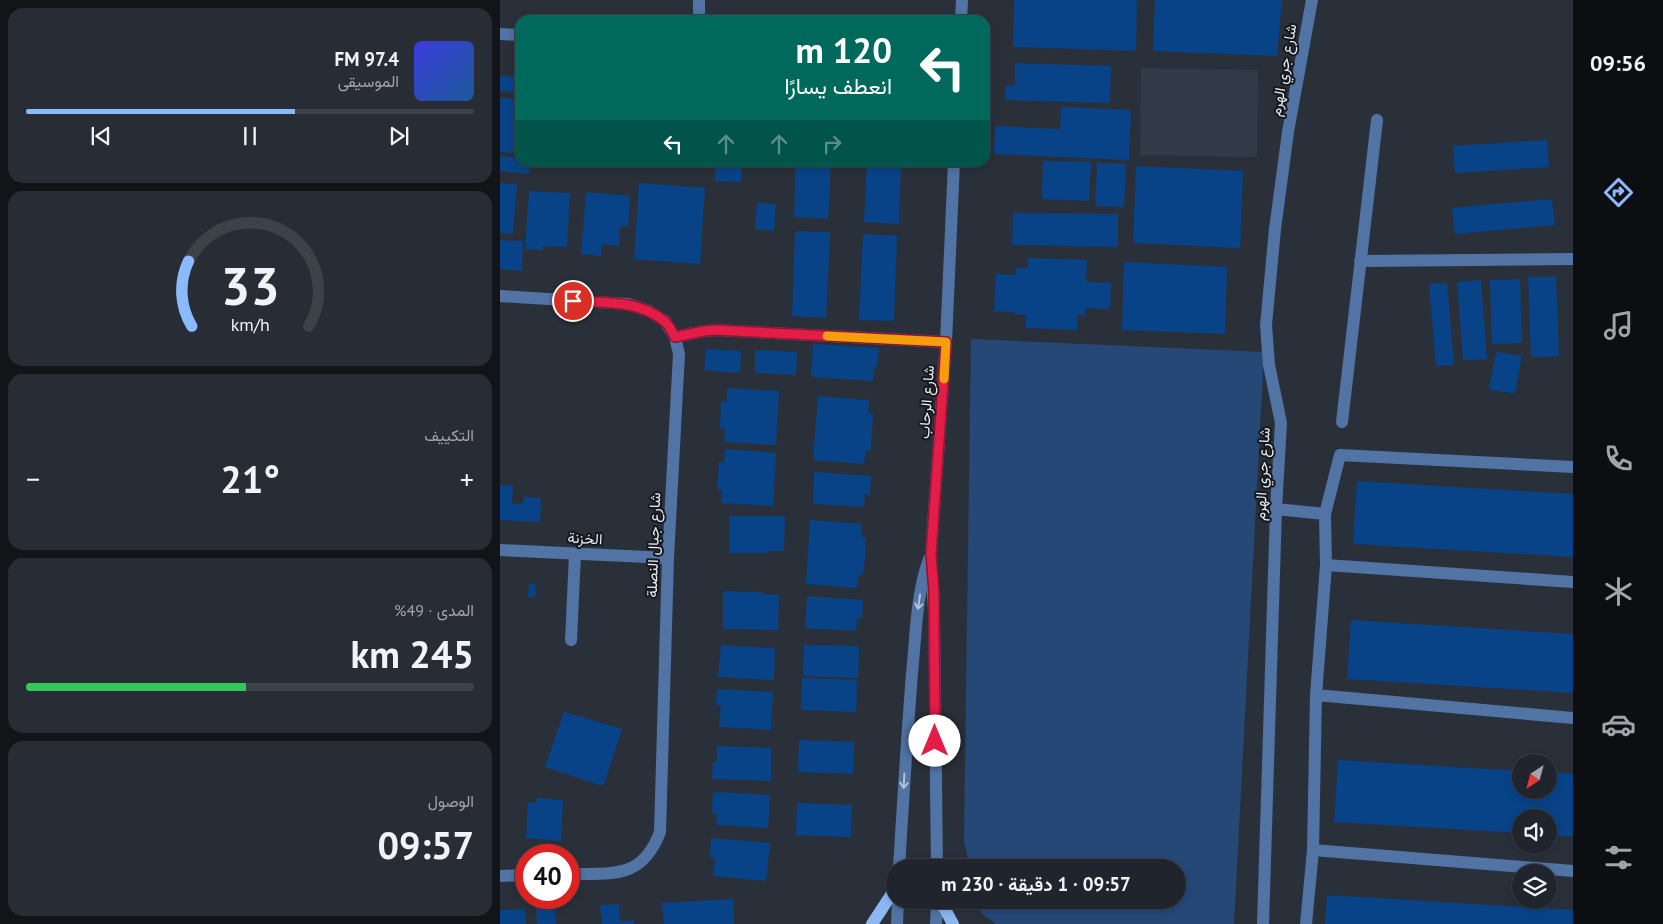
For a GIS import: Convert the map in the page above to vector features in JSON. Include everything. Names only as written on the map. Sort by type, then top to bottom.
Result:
[{"type":"main road","points":[[872,924],[886,903]]},
{"type":"main road","points":[[944,909],[953,924]]},
{"type":"street","points":[[699,0],[699,15]]},
{"type":"street","points":[[961,15],[962,0]]},
{"type":"street","name":"شارع جري الهرم","points":[[1263,924],[1276,508],[1281,423],[1269,365],[1266,325],[1275,229],[1288,132],[1312,0]]},
{"type":"street","points":[[500,34],[515,35]]},
{"type":"street","points":[[1342,422],[1377,120]]},
{"type":"street","name":"شارع الرحاب","points":[[937,859],[934,612],[931,554],[946,342],[954,167]]},
{"type":"street","points":[[1360,261],[1573,259]]},
{"type":"street","name":"شارع جبال النصلة","points":[[500,296],[628,304],[649,311],[665,321],[675,337],[679,354],[668,558],[660,832],[654,847],[645,859],[631,869],[580,874]]},
{"type":"street","points":[[675,337],[716,330],[946,342]]},
{"type":"street","points":[[1306,924],[1312,850],[1316,695],[1326,565],[1324,514],[1340,455],[1573,467]]},
{"type":"street","points":[[1276,508],[1324,514]]},
{"type":"street","name":"الخزنة","points":[[500,550],[668,558]]},
{"type":"street","points":[[570,640],[574,554]]},
{"type":"street","name":"شارع الرحاب","points":[[899,859],[905,757],[918,607],[925,570],[931,554]]},
{"type":"street","points":[[1326,565],[1573,582]]},
{"type":"street","points":[[1316,695],[1573,718]]},
{"type":"street","points":[[1312,850],[1573,871]]},
{"type":"street","points":[[500,876],[515,875]]},
{"type":"street","points":[[898,909],[898,924]]},
{"type":"street","points":[[936,924],[937,909]]},
{"type":"shaded area","points":[[1141,68],[1258,70],[1257,157],[1140,155]]},
{"type":"shaded area","points":[[971,339],[1264,352],[1234,924],[996,924],[981,913],[980,909],[1186,909],[1186,859],[968,859],[964,841]]},
{"type":"building","points":[[1014,0],[1137,0],[1136,51],[1013,47]]},
{"type":"building","points":[[1155,0],[1282,0],[1277,56],[1153,51]]},
{"type":"building","points":[[1015,63],[1111,66],[1110,103],[1005,100],[1006,85],[1015,86]]},
{"type":"building","points":[[500,76],[515,77],[515,92],[500,91]]},
{"type":"building","points":[[500,98],[515,99],[515,153],[500,152]]},
{"type":"building","points":[[1061,107],[1131,110],[1129,160],[994,154],[995,126],[1060,129]]},
{"type":"building","points":[[1547,140],[1549,167],[1455,173],[1453,146]]},
{"type":"building","points":[[500,156],[515,158],[515,167],[530,167],[529,174],[500,171]]},
{"type":"building","points":[[1043,161],[1091,162],[1089,201],[1042,199]]},
{"type":"building","points":[[1097,163],[1126,164],[1124,207],[1095,206]]},
{"type":"building","points":[[1136,166],[1243,171],[1240,248],[1133,243]]},
{"type":"building","points":[[716,167],[742,167],[741,182],[715,181]]},
{"type":"building","points":[[796,167],[831,167],[828,219],[794,217]]},
{"type":"building","points":[[867,167],[901,167],[899,224],[864,222]]},
{"type":"building","points":[[500,183],[517,184],[513,234],[500,233]]},
{"type":"building","points":[[639,183],[705,188],[700,264],[634,259]]},
{"type":"building","points":[[529,191],[570,193],[567,247],[543,246],[543,250],[525,249]]},
{"type":"building","points":[[586,192],[630,196],[628,227],[620,226],[619,246],[602,244],[601,256],[581,254]]},
{"type":"building","points":[[1552,199],[1555,225],[1455,234],[1452,208]]},
{"type":"building","points":[[757,203],[776,204],[774,231],[755,229]]},
{"type":"building","points":[[1013,213],[1118,214],[1118,247],[1012,245]]},
{"type":"building","points":[[795,231],[830,232],[826,318],[792,316]]},
{"type":"building","points":[[863,234],[897,236],[894,321],[859,320]]},
{"type":"building","points":[[500,240],[523,241],[522,271],[500,269]]},
{"type":"building","points":[[1028,258],[1087,260],[1086,282],[1111,283],[1110,309],[1085,308],[1085,315],[1077,315],[1077,330],[1026,328],[1026,315],[1014,314],[1015,312],[994,311],[996,274],[1016,275],[1016,268],[1028,268]]},
{"type":"building","points":[[1124,262],[1227,267],[1225,334],[1122,330]]},
{"type":"building","points":[[1528,277],[1556,277],[1559,356],[1531,357]]},
{"type":"building","points":[[1520,279],[1522,343],[1492,344],[1490,280]]},
{"type":"building","points":[[1481,280],[1487,359],[1463,360],[1457,282]]},
{"type":"building","points":[[1447,283],[1454,365],[1436,366],[1429,284]]},
{"type":"building","points":[[813,344],[879,348],[877,367],[874,367],[873,381],[811,377]]},
{"type":"building","points":[[706,349],[741,351],[740,373],[704,370]]},
{"type":"building","points":[[755,350],[797,352],[796,375],[755,373]]},
{"type":"building","points":[[1496,352],[1522,356],[1515,394],[1489,389]]},
{"type":"building","points":[[727,388],[779,391],[776,445],[724,442],[725,429],[720,428],[721,401],[727,402]]},
{"type":"building","points":[[818,396],[869,400],[868,413],[873,414],[871,451],[866,450],[864,464],[813,460]]},
{"type":"building","points":[[725,449],[776,453],[773,506],[721,503],[722,490],[717,490],[719,462],[724,463]]},
{"type":"building","points":[[814,472],[871,476],[870,495],[865,494],[864,507],[813,504]]},
{"type":"building","points":[[1357,481],[1573,494],[1573,557],[1353,544]]},
{"type":"building","points":[[500,485],[513,486],[512,503],[523,504],[524,497],[541,498],[540,522],[500,520]]},
{"type":"building","points":[[729,516],[785,516],[784,551],[729,553]]},
{"type":"building","points":[[810,520],[862,524],[861,537],[866,538],[865,557],[863,575],[858,575],[857,588],[806,584]]},
{"type":"building","points":[[529,584],[536,584],[535,597],[528,597]]},
{"type":"building","points":[[723,591],[762,592],[762,594],[779,595],[778,630],[723,629]]},
{"type":"building","points":[[807,596],[863,600],[862,618],[857,618],[856,631],[805,628]]},
{"type":"building","points":[[1351,620],[1573,634],[1573,693],[1347,679]]},
{"type":"building","points":[[721,645],[775,648],[774,680],[718,677]]},
{"type":"building","points":[[804,645],[859,646],[858,678],[803,676]]},
{"type":"building","points":[[802,678],[857,680],[856,712],[801,710]]},
{"type":"building","points":[[717,689],[773,692],[771,730],[719,727],[721,706],[716,705]]},
{"type":"building","points":[[564,712],[622,729],[603,786],[545,767]]},
{"type":"building","points":[[799,740],[854,742],[853,774],[798,772]]},
{"type":"building","points":[[717,746],[771,748],[771,781],[712,779],[713,762],[717,762]]},
{"type":"building","points":[[1338,760],[1512,770],[1512,799],[1558,799],[1558,773],[1573,774],[1573,836],[1557,835],[1557,809],[1512,809],[1512,832],[1334,822]]},
{"type":"building","points":[[713,792],[770,795],[768,828],[716,825],[717,814],[712,814]]},
{"type":"building","points":[[537,798],[563,800],[561,841],[526,838],[528,802],[536,803]]},
{"type":"building","points":[[797,803],[852,805],[851,837],[796,835]]},
{"type":"building","points":[[711,838],[770,843],[766,881],[713,876],[715,858],[710,858]]},
{"type":"building","points":[[1327,895],[1512,906],[1512,909],[1573,910],[1573,924],[1325,924]]},
{"type":"building","points":[[733,899],[734,924],[664,924],[662,903]]},
{"type":"building","points":[[619,904],[620,921],[634,920],[634,924],[602,924],[600,905]]},
{"type":"building","points":[[525,909],[526,924],[500,924],[500,910]]},
{"type":"building","points":[[536,909],[555,909],[556,924],[537,924]]},
{"type":"slow traffic","points":[[827,336],[946,342],[944,379]]},
{"type":"route","points":[[573,301],[628,304],[649,311],[665,321],[675,337],[716,330],[946,342],[931,554],[934,592],[935,741]]}]
